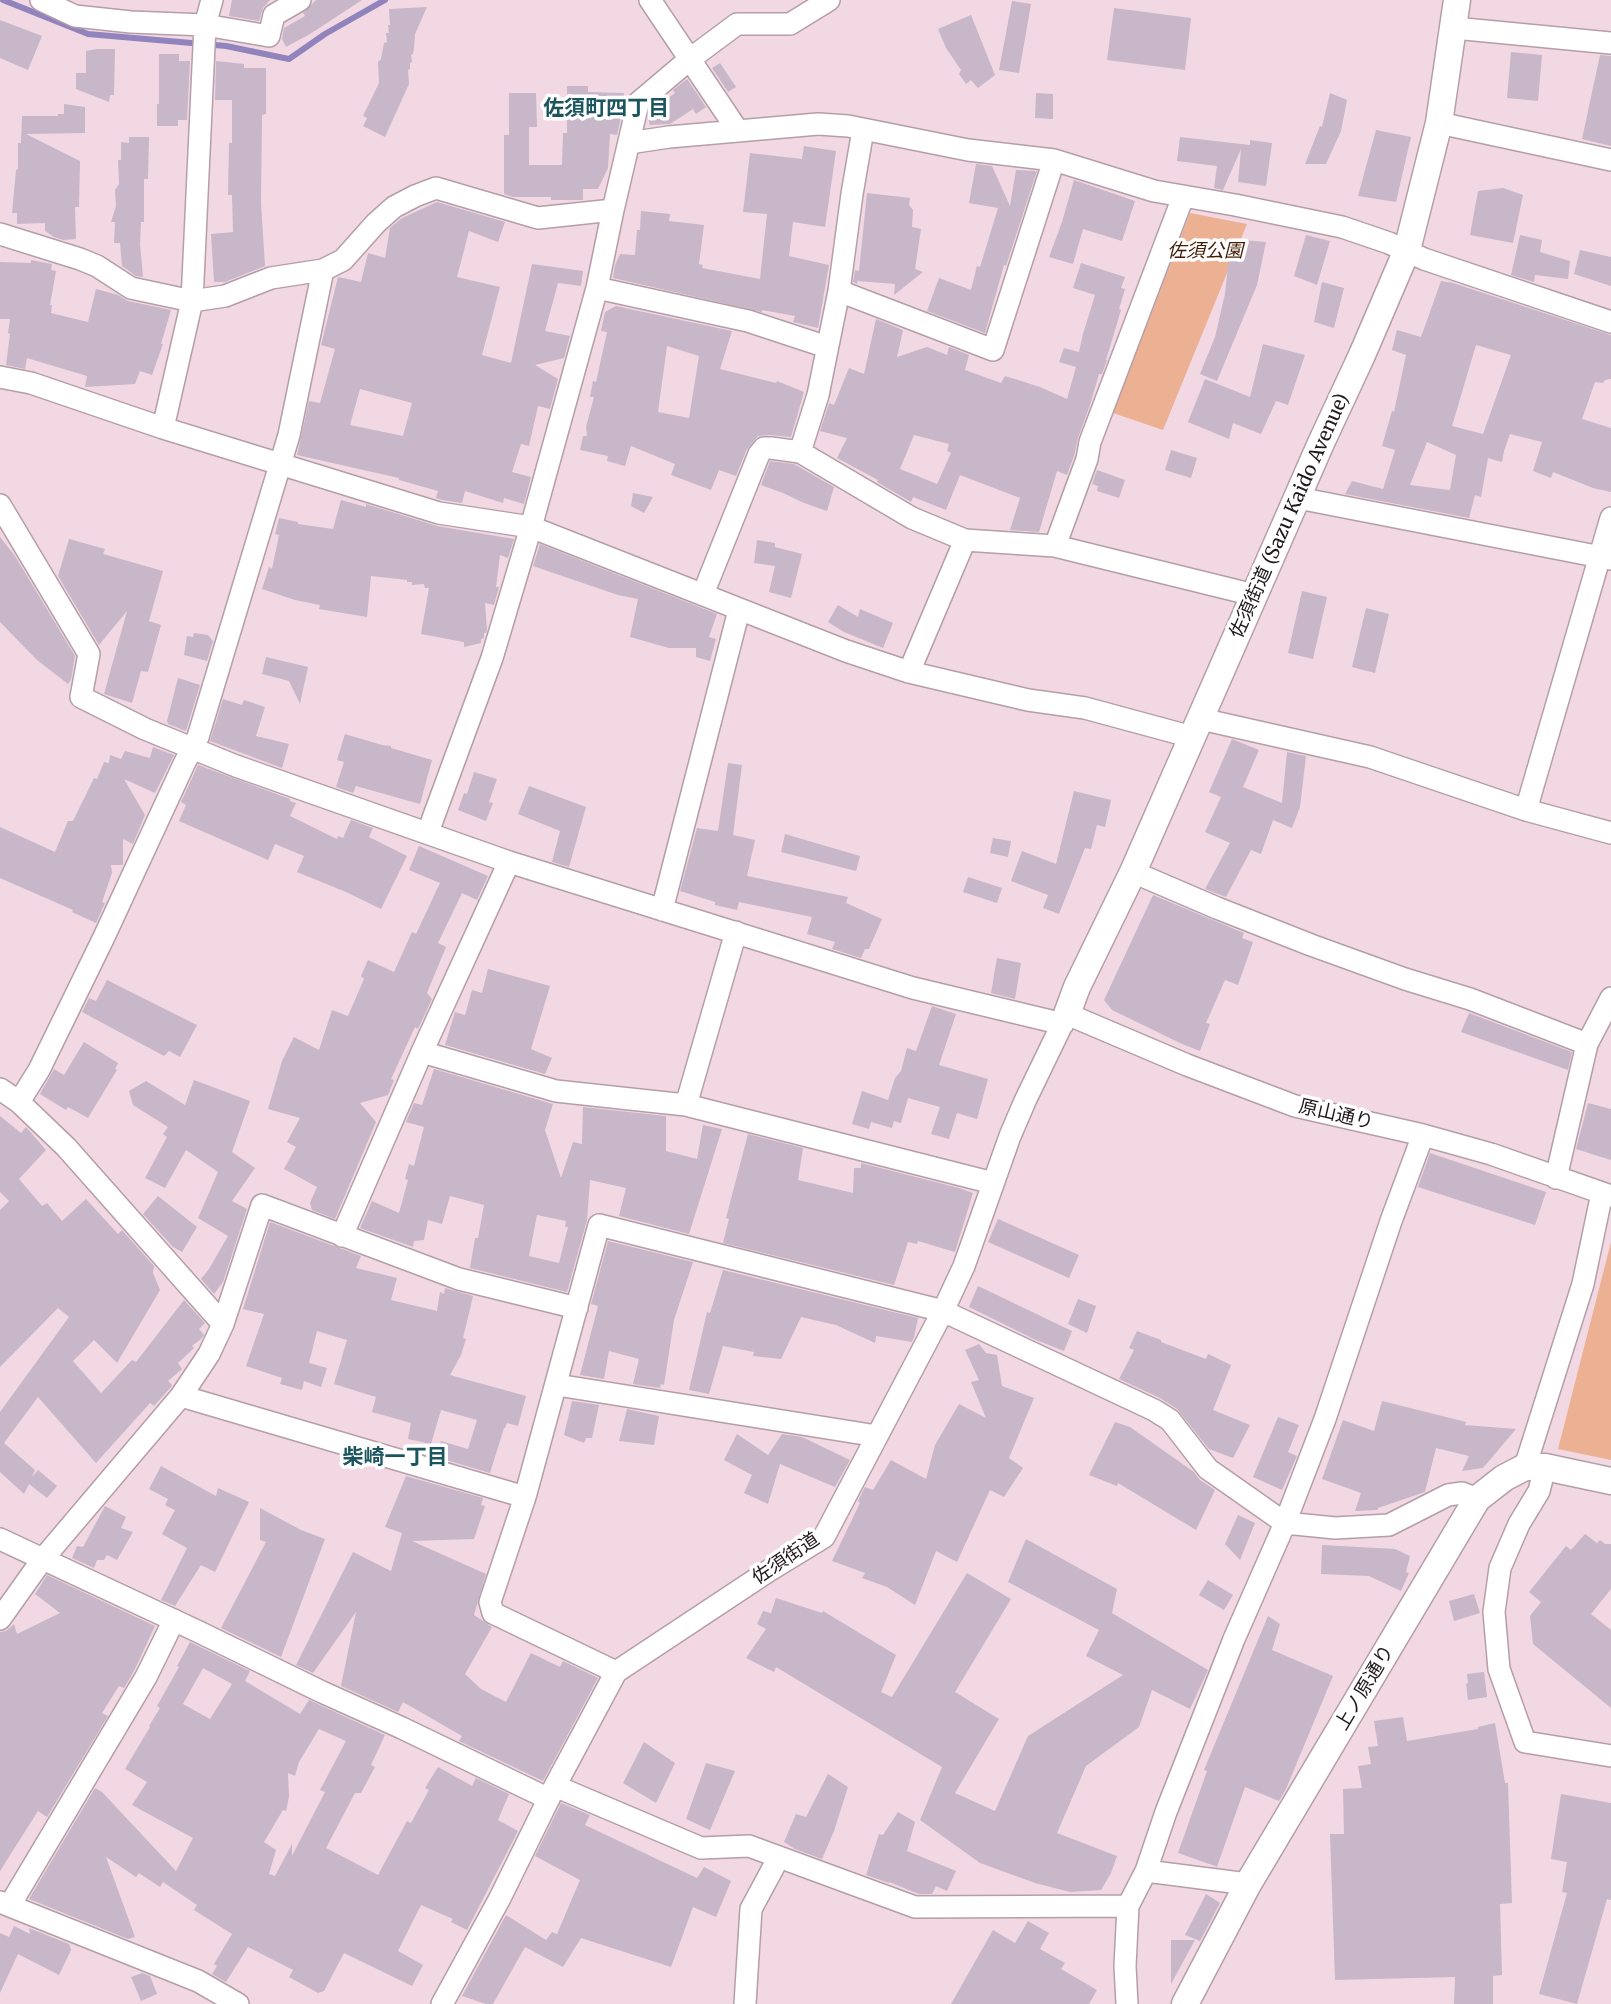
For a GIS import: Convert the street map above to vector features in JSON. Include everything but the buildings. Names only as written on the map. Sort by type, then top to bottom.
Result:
[{"type":"street","points":[[41,0],[75,16],[131,22],[205,25],[269,36],[274,15],[300,0]]},
{"type":"street","points":[[163,428],[192,301],[205,25],[212,0]]},
{"type":"street","points":[[650,0],[738,131]]},
{"type":"street","points":[[428,832],[492,658],[531,527],[597,288],[638,103],[737,24],[790,24],[829,0]]},
{"type":"street","name":"佐須街道 (Sazu Kaido Avenue)","points":[[1065,1019],[1077,987],[1133,872],[1407,250],[1439,123],[1457,0]]},
{"type":"street","points":[[1454,28],[1611,43]]},
{"type":"street","points":[[1439,123],[1611,159]]},
{"type":"street","points":[[629,143],[818,124],[848,126],[968,150],[1054,160],[1154,191],[1342,227],[1436,263],[1611,322]]},
{"type":"street","points":[[800,452],[818,395],[839,291],[863,130]]},
{"type":"street","points":[[839,291],[993,350],[1054,160]]},
{"type":"street","points":[[0,234],[97,266],[131,288],[192,301],[225,296],[271,278],[323,270],[343,260],[394,207],[436,188],[538,218],[613,210]]},
{"type":"street","points":[[1055,546],[1087,459],[1090,442],[1183,197]]},
{"type":"street","points":[[19,1102],[51,1046],[198,737],[292,422],[323,270]]},
{"type":"street","points":[[597,288],[748,321],[827,347]]},
{"type":"street","points":[[0,377],[31,383],[163,428],[439,513],[531,527],[846,651],[909,671],[1028,699],[1370,757],[1526,810],[1611,833]]},
{"type":"street","points":[[703,594],[759,454],[764,448],[800,452],[912,518],[965,540],[1055,546],[1254,595]]},
{"type":"street","points":[[1298,498],[1605,558]]},
{"type":"street","name":"原山通り","points":[[0,505],[89,654],[82,696],[145,729],[236,766],[509,862],[913,988],[1065,1019],[1295,1106],[1423,1135],[1491,1154],[1606,1195]]},
{"type":"street","points":[[1526,810],[1605,558],[1611,519]]},
{"type":"street","points":[[909,671],[965,540]]},
{"type":"street","points":[[662,910],[740,610]]},
{"type":"street","points":[[342,1236],[509,862]]},
{"type":"street","points":[[1133,872],[1311,945],[1470,999],[1587,1044]]},
{"type":"street","points":[[686,1105],[736,932]]},
{"type":"street","points":[[1556,1178],[1587,1044],[1611,998]]},
{"type":"street","name":"佐須街道","points":[[442,2004],[500,1898],[616,1672],[824,1537],[964,1266],[1025,1101],[1065,1019]]},
{"type":"street","points":[[422,1052],[556,1091],[686,1105],[993,1183]]},
{"type":"street","points":[[0,1089],[19,1102],[66,1147],[223,1324]]},
{"type":"street","points":[[1127,2004],[1125,1966],[1128,1906],[1146,1871],[1166,1812],[1234,1639],[1285,1523],[1325,1419],[1391,1221],[1423,1135]]},
{"type":"street","points":[[1606,1195],[1535,1467],[1539,1490],[1519,1524],[1500,1568],[1494,1612],[1499,1669],[1525,1742],[1611,1755]]},
{"type":"street","points":[[0,1619],[42,1560],[181,1396],[209,1354],[223,1324],[262,1205],[459,1279],[577,1308]]},
{"type":"street","points":[[616,1672],[493,1613],[490,1602],[557,1385],[599,1225],[943,1311],[1154,1410],[1170,1420],[1208,1469],[1285,1523],[1335,1528],[1389,1525],[1448,1495],[1462,1493],[1477,1499]]},
{"type":"street","points":[[557,1385],[877,1436]]},
{"type":"street","points":[[181,1396],[524,1497]]},
{"type":"street","points":[[1535,1467],[1611,1482]]},
{"type":"street","name":"上ノ原通り","points":[[1185,2004],[1248,1884],[1477,1499],[1504,1478],[1535,1467]]},
{"type":"street","points":[[0,1539],[552,1793],[701,1848],[749,1846],[915,1907],[1128,1906]]},
{"type":"street","points":[[174,1620],[146,1677],[5,1903],[198,1981],[238,2004]]},
{"type":"street","points":[[745,2004],[751,1909],[779,1857]]},
{"type":"street","points":[[1146,1871],[1248,1884]]},
{"type":"green space","name":"佐須公園","points":[[1190,213],[1247,224],[1163,430],[1113,413]]},
{"type":"green space","points":[[1611,1242],[1611,1460],[1558,1449]]},
{"type":"waterway","points":[[3,0],[88,34],[226,46],[289,59],[325,34],[385,0]]},
{"type":"district","name":"佐須町四丁目","points":[[606,109]]},
{"type":"district","name":"柴崎一丁目","points":[[395,1458]]}]
